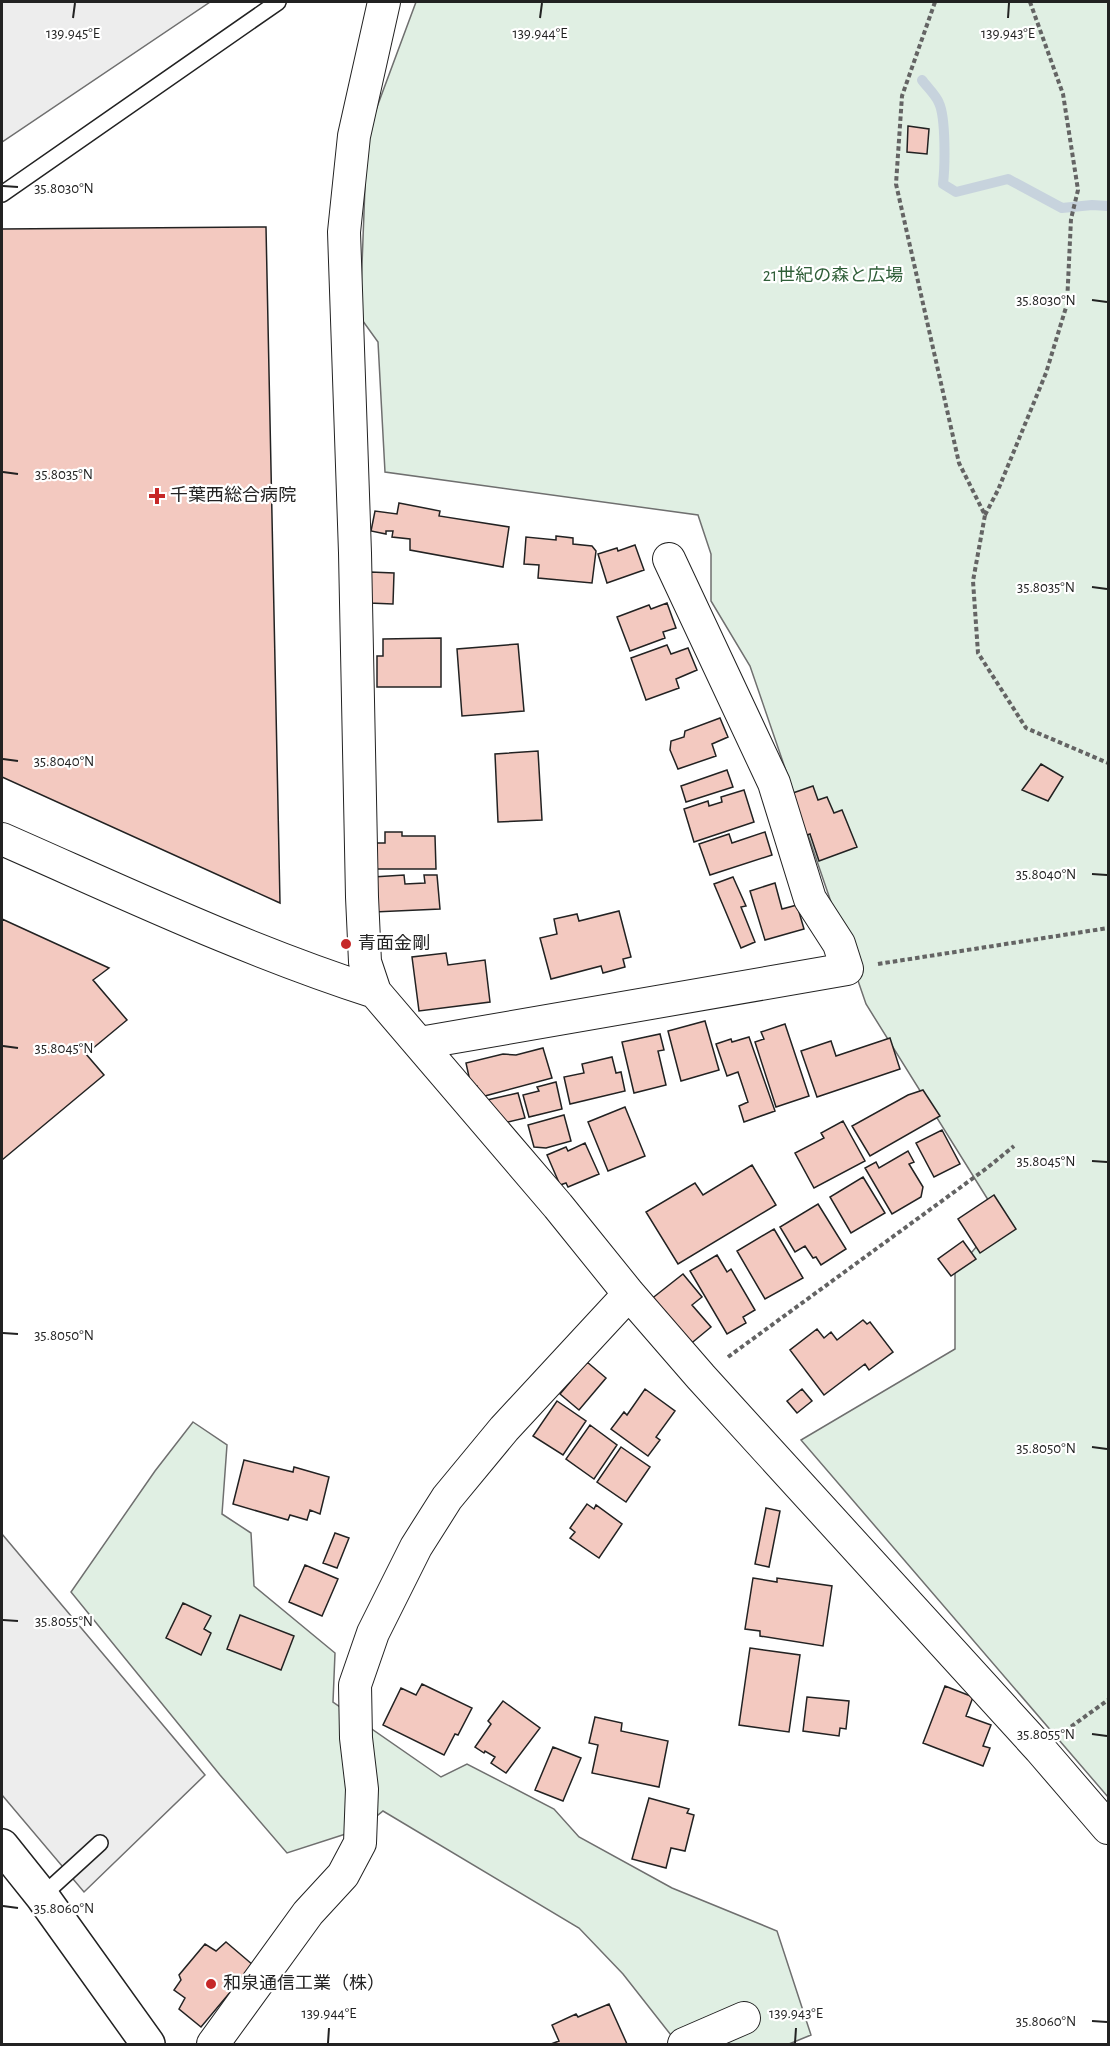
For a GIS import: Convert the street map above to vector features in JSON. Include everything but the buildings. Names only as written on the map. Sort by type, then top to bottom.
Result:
[{"type":"street","points":[[384,2],[354,136],[344,232],[355,552],[362,897],[365,962],[375,992],[701,1377],[1040,1749],[1108,1828]]},
{"type":"street","points":[[420,1043],[847,969],[839,944],[810,899],[774,783],[669,559]]},
{"type":"street","points":[[2,839],[203,928],[330,978],[375,992]]},
{"type":"street","points":[[213,2044],[308,1913],[343,1875],[360,1843],[362,1789],[356,1738],[355,1685],[373,1633],[416,1547],[447,1498],[490,1446],[629,1294]]},
{"type":"street","points":[[2,1846],[42,1896],[148,2044]]},
{"type":"street","points":[[684,2044],[744,2018]]},
{"type":"lane","points":[[2,194],[278,2]]},
{"type":"lane","points":[[42,1896],[100,1843]]},
{"type":"path","points":[[935,2],[902,96],[896,184],[959,463],[985,515]]},
{"type":"path","points":[[1030,2],[1063,93],[1078,190],[1071,219],[1067,304],[1046,373],[998,490],[985,515],[973,581],[978,653],[1026,728],[1108,763]]},
{"type":"path","points":[[847,969],[1108,928]]},
{"type":"path","points":[[701,1377],[1014,1146]]},
{"type":"path","points":[[1040,1749],[1108,1700]]},
{"type":"green space","name":"21世紀の森と広場","points":[[416,2],[1108,2],[1108,1797],[801,1440],[955,1349],[955,1272],[1000,1219],[866,1004],[750,666],[711,601],[711,554],[698,515],[385,472],[378,342],[360,317],[367,134]]},
{"type":"green space","points":[[193,1422],[227,1445],[222,1514],[251,1533],[254,1586],[335,1653],[333,1702],[441,1777],[467,1764],[554,1809],[579,1837],[672,1888],[777,1931],[811,2035],[789,2044],[678,2044],[623,1974],[579,1928],[383,1811],[361,1829],[287,1853],[220,1775],[71,1592],[155,1471]]},
{"type":"shaded area","points":[[2,2],[210,2],[2,142]]},
{"type":"shaded area","points":[[2,1534],[205,1775],[84,1892],[2,1795]]},
{"type":"waterway","points":[[922,80],[936,97],[941,110],[944,143],[943,184],[956,192],[1008,179],[1062,208],[1108,206]]},
{"type":"place","name":"千葉西総合病院","points":[[157,496]]},
{"type":"place","name":"青面金剛","points":[[346,944]]},
{"type":"place","name":"和泉通信工業（株）","points":[[211,1984]]}]
